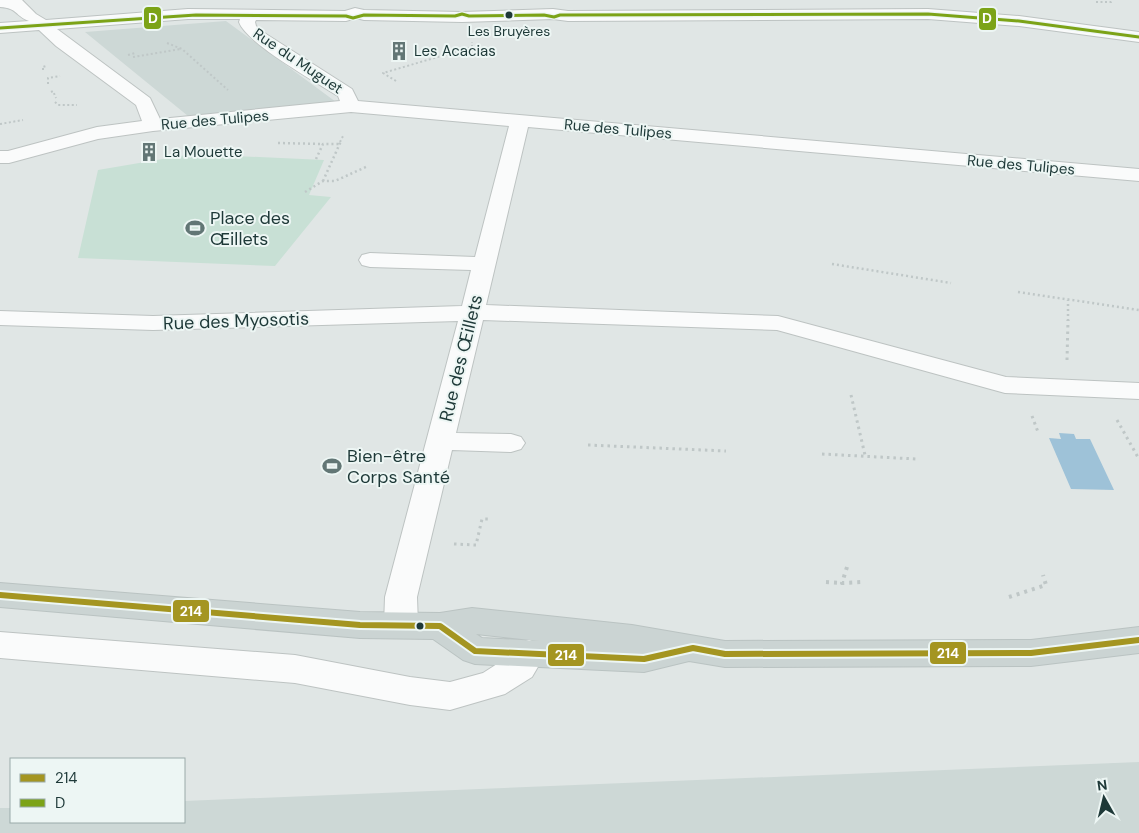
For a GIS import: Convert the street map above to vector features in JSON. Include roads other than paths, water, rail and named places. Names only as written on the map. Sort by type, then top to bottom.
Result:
[{"type":"main road","points":[[0,595],[360,625],[401,624],[440,626],[472,621],[632,638],[725,654],[1031,653],[1139,640]]},
{"type":"main road","points":[[440,626],[475,652],[644,659],[693,648]]},
{"type":"street","points":[[0,2],[18,2],[62,42],[144,102],[153,125]]},
{"type":"street","points":[[7,27],[36,20],[146,22],[171,16],[186,18],[196,15],[346,16],[353,18],[364,16],[552,15],[618,8],[951,14],[1054,24],[1139,37]]},
{"type":"street","name":"Rue du Muguet","points":[[250,16],[247,22],[249,28],[260,38],[346,93],[351,106]]},
{"type":"street","name":"Rue des Tulipes","points":[[3,158],[97,133],[153,125],[351,106],[1139,175]]},
{"type":"street","name":"Rue des Œillets","points":[[401,624],[401,597],[520,121]]},
{"type":"street","points":[[370,260],[485,264]]},
{"type":"street","name":"Rue des Myosotis","points":[[0,318],[153,323],[494,312],[778,323],[1005,385],[1139,391]]},
{"type":"street","points":[[440,441],[511,443]]},
{"type":"street","points":[[0,645],[295,669],[410,691],[450,696],[493,684],[520,667],[529,653]]},
{"type":"water","points":[[1059,433],[1074,434],[1076,439],[1090,439],[1114,490],[1071,489],[1049,438],[1061,439]]},
{"type":"place","name":"Les Bruyères","points":[[509,15]]},
{"type":"place","name":"Les Acacias","points":[[399,51]]},
{"type":"place","name":"La Mouette","points":[[149,152]]},
{"type":"place","name":"Place des Œillets","points":[[195,228]]},
{"type":"place","name":"Bien-être Corps Santé","points":[[332,466]]}]
